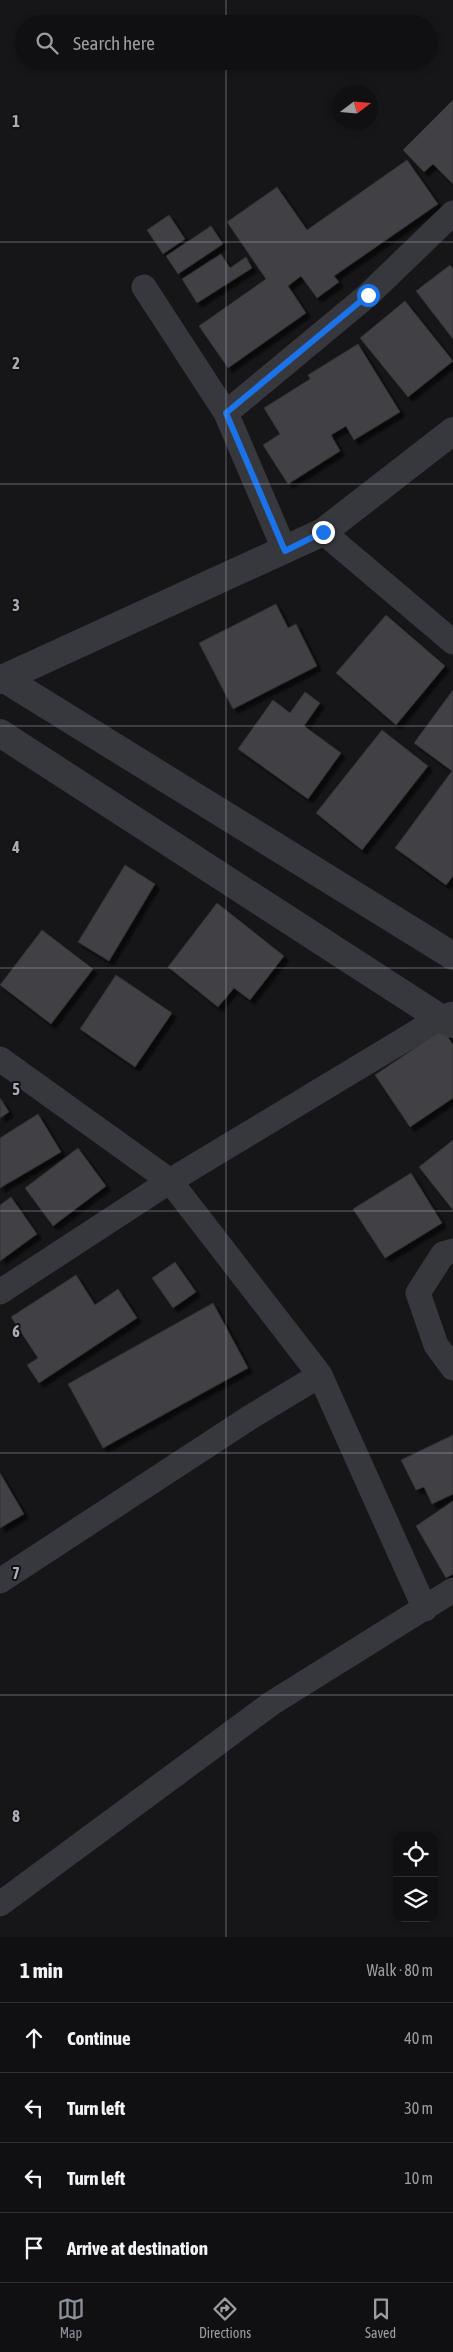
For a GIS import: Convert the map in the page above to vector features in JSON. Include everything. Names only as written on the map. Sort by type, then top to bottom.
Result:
[{"type":"street","points":[[226,413],[368,295],[453,213]]},
{"type":"street","points":[[144,287],[226,413],[285,551]]},
{"type":"street","points":[[1,679],[285,551],[323,532],[453,431]]},
{"type":"street","points":[[323,532],[453,642]]},
{"type":"street","points":[[1,679],[453,956]]},
{"type":"street","points":[[0,733],[449,1019],[170,1181],[0,1292]]},
{"type":"street","points":[[0,1058],[170,1181],[320,1375],[425,1608]]},
{"type":"street","points":[[453,1251],[443,1254],[418,1293],[436,1345],[453,1368]]},
{"type":"street","points":[[0,1581],[249,1418],[320,1375]]},
{"type":"street","points":[[0,1904],[272,1703],[453,1590]]},
{"type":"building","points":[[453,100],[453,184],[433,164],[424,172],[403,150]]},
{"type":"building","points":[[407,160],[438,204],[334,276],[339,282],[317,298],[301,276],[288,286],[306,313],[228,368],[199,326],[266,279],[227,222],[277,187],[307,230]]},
{"type":"building","points":[[169,215],[185,239],[163,254],[147,230]]},
{"type":"building","points":[[211,226],[223,244],[178,274],[166,256]]},
{"type":"building","points":[[221,254],[230,268],[246,257],[252,268],[197,303],[182,279]]},
{"type":"building","points":[[450,265],[453,269],[453,339],[416,291]]},
{"type":"building","points":[[405,301],[453,361],[408,397],[360,338]]},
{"type":"building","points":[[358,344],[400,412],[354,440],[346,426],[331,435],[340,451],[288,484],[263,445],[280,434],[264,408],[310,379],[308,375]]},
{"type":"building","points":[[276,604],[288,628],[296,624],[317,666],[233,709],[199,643]]},
{"type":"building","points":[[386,615],[445,666],[396,725],[336,673]]},
{"type":"building","points":[[453,690],[453,876],[446,885],[395,848],[452,771],[414,743]]},
{"type":"building","points":[[305,692],[320,703],[304,726],[341,753],[308,799],[238,749],[273,700],[290,713]]},
{"type":"building","points":[[382,730],[428,766],[362,850],[316,813]]},
{"type":"building","points":[[125,865],[155,884],[109,961],[78,942]]},
{"type":"building","points":[[217,903],[284,956],[250,1000],[234,988],[218,1007],[168,967]]},
{"type":"building","points":[[42,930],[93,969],[51,1024],[0,985]]},
{"type":"building","points":[[116,975],[172,1013],[135,1067],[80,1029]]},
{"type":"building","points":[[443,1029],[453,1045],[453,1098],[410,1127],[375,1075]]},
{"type":"building","points":[[0,1098],[9,1112],[0,1118]]},
{"type":"building","points":[[38,1114],[61,1152],[0,1188],[0,1138]]},
{"type":"building","points":[[453,1140],[453,1210],[419,1167]]},
{"type":"building","points":[[78,1148],[106,1186],[53,1226],[25,1188]]},
{"type":"building","points":[[411,1173],[442,1223],[385,1258],[353,1209]]},
{"type":"building","points":[[11,1197],[37,1234],[0,1261],[0,1205]]},
{"type":"building","points":[[175,1262],[196,1292],[173,1308],[152,1278]]},
{"type":"building","points":[[76,1275],[95,1305],[118,1289],[137,1318],[39,1383],[27,1365],[38,1358],[11,1317]]},
{"type":"building","points":[[213,1303],[248,1368],[103,1448],[68,1384]]},
{"type":"building","points":[[453,1435],[453,1494],[432,1504],[424,1487],[416,1490],[401,1460]]},
{"type":"building","points":[[0,1473],[24,1514],[0,1528]]},
{"type":"building","points":[[453,1501],[453,1574],[446,1578],[416,1526]]},
{"type":"route","points":[[323,532],[285,551],[226,413],[368,295]]}]
